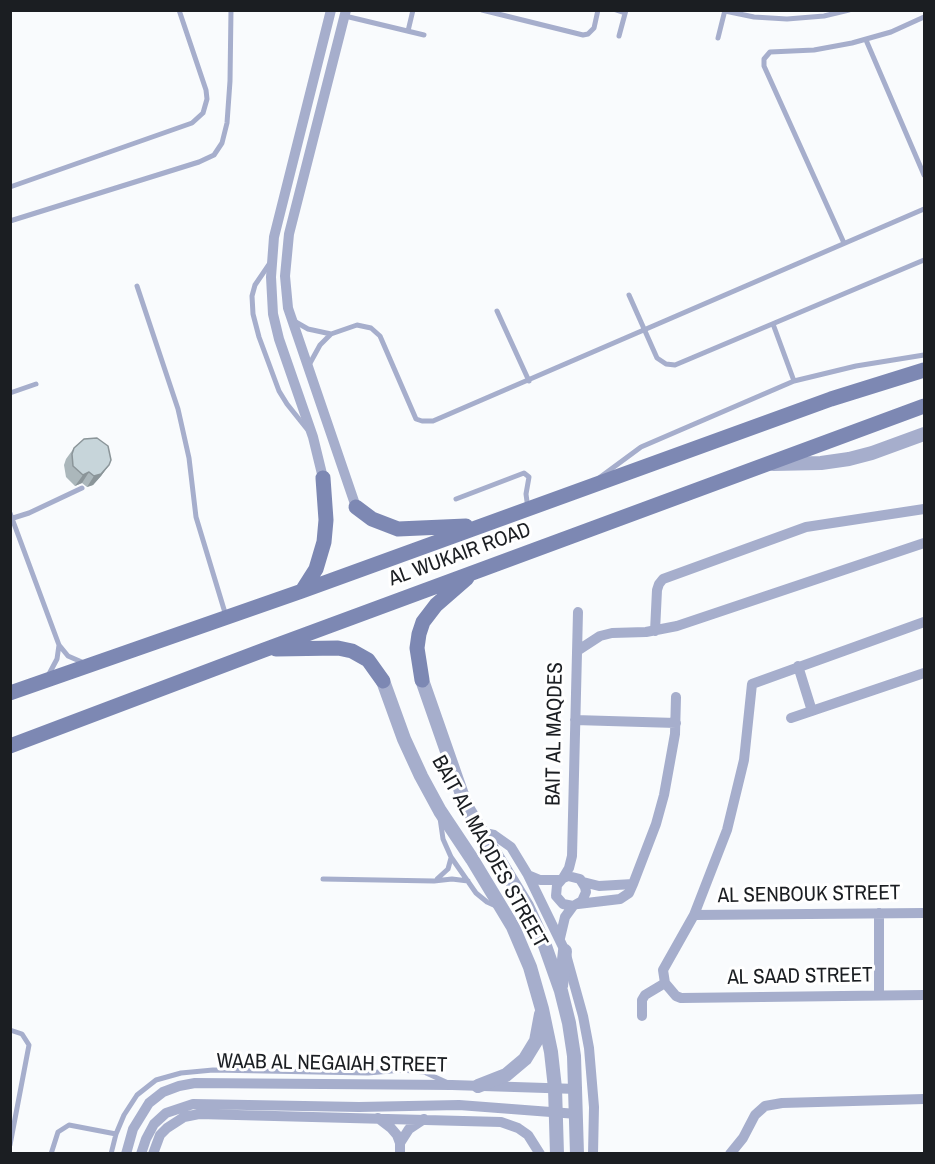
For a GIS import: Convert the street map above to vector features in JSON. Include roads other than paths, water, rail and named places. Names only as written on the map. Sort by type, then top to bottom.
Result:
[{"type":"main road","name":"AL WUKAIR ROAD","points":[[10,693],[227,618],[831,399],[924,370]]},
{"type":"main road","name":"AL WUKAIR ROAD","points":[[10,746],[924,406]]},
{"type":"main road","points":[[302,591],[316,569],[324,542],[326,520],[323,478]]},
{"type":"main road","points":[[356,507],[380,524],[398,529],[484,525]]},
{"type":"main road","points":[[422,680],[417,648],[423,621],[436,605],[474,572]]},
{"type":"main road","points":[[264,650],[345,649],[358,653],[368,660],[383,681]]},
{"type":"street","points":[[323,478],[314,437],[279,339],[272,297],[271,261],[274,237],[331,10]]},
{"type":"street","points":[[346,13],[288,234],[285,282],[286,297],[292,319],[356,507]]},
{"type":"street","points":[[279,339],[297,333]]},
{"type":"street","points":[[765,464],[821,463],[849,459],[924,434]]},
{"type":"street","points":[[655,631],[657,590],[663,579],[806,527],[924,509]]},
{"type":"street","points":[[577,651],[600,636],[612,633],[655,631],[677,626],[924,543]]},
{"type":"street","name":"BAIT AL MAQDES","points":[[561,879],[569,868],[572,856],[578,612]]},
{"type":"street","points":[[642,1016],[642,1000],[645,995],[665,983],[663,970],[694,915],[727,830],[744,760],[752,684],[924,622]]},
{"type":"street","points":[[798,666],[812,711]]},
{"type":"street","points":[[791,718],[924,673]]},
{"type":"street","name":"BAIT AL MAQDES STREET","points":[[422,680],[460,793],[480,832],[527,906],[544,943],[561,991],[572,1040],[577,1089],[577,1154]]},
{"type":"street","name":"BAIT AL MAQDES STREET","points":[[383,681],[412,758],[440,811],[501,908],[522,947],[542,1009],[555,1088],[557,1154]]},
{"type":"street","points":[[561,879],[556,896],[563,904],[576,905],[625,897],[633,884],[664,795],[676,723],[676,697]]},
{"type":"street","points":[[575,720],[676,723]]},
{"type":"street","name":"BAIT AL MAQDES STREET","points":[[480,832],[494,835],[506,843],[528,875],[563,945],[583,1016],[589,1048],[594,1107],[593,1154]]},
{"type":"street","name":"BAIT AL MAQDES","points":[[572,856],[581,881]]},
{"type":"street","points":[[528,875],[540,880],[574,876],[581,881],[599,886],[633,884]]},
{"type":"street","points":[[561,991],[565,917],[585,897],[586,892],[581,881]]},
{"type":"street","points":[[879,913],[879,995]]},
{"type":"street","name":"AL SENBOUK STREET","points":[[694,915],[924,913]]},
{"type":"street","name":"AL SAAD STREET","points":[[665,983],[676,996],[681,998],[924,995]]},
{"type":"street","points":[[478,1086],[507,1075],[525,1059],[536,1041],[542,1009]]},
{"type":"street","name":"WAAB AL NEGAIAH STREET","points":[[126,1154],[133,1129],[149,1103],[163,1092],[195,1083],[452,1085],[577,1089]]},
{"type":"street","points":[[730,1154],[743,1138],[755,1115],[765,1106],[782,1103],[924,1099]]},
{"type":"street","name":"WAAB AL NEGAIAH STREET","points":[[141,1154],[154,1124],[166,1113],[194,1104],[359,1107],[443,1105],[577,1114]]},
{"type":"street","points":[[153,1154],[160,1135],[167,1128],[184,1117],[199,1114],[501,1122],[518,1128],[528,1135],[540,1154]]},
{"type":"street","points":[[377,1118],[391,1128],[400,1148]]},
{"type":"street","points":[[400,1148],[410,1129],[424,1119]]},
{"type":"lane","points":[[10,186],[192,123],[203,113],[207,99],[206,90],[179,10]]},
{"type":"lane","points":[[10,221],[199,162],[214,155],[222,143],[227,123],[231,10]]},
{"type":"lane","points":[[408,31],[413,10]]},
{"type":"lane","points":[[482,10],[583,35],[594,28],[598,10]]},
{"type":"lane","points":[[616,10],[626,12],[619,36]]},
{"type":"lane","points":[[718,38],[725,11],[754,17],[787,19],[824,16],[849,10]]},
{"type":"lane","points":[[346,13],[424,35]]},
{"type":"lane","points":[[844,243],[764,66],[764,59],[770,52],[814,50],[866,40],[924,17]]},
{"type":"lane","points":[[866,40],[924,175]]},
{"type":"lane","points":[[308,367],[315,351],[332,334],[357,325],[367,326],[380,336],[416,418],[422,421],[438,420],[924,209]]},
{"type":"lane","points":[[629,295],[657,358],[666,364],[675,365],[924,260]]},
{"type":"lane","points":[[271,261],[255,285],[252,296],[253,314],[279,391],[314,437]]},
{"type":"lane","points":[[137,286],[183,425],[197,524],[227,618]]},
{"type":"lane","points":[[497,310],[529,381]]},
{"type":"lane","points":[[292,319],[308,330],[332,334]]},
{"type":"lane","points":[[773,324],[794,381]]},
{"type":"lane","points":[[586,489],[640,447],[794,381],[856,366],[924,355]]},
{"type":"lane","points":[[10,393],[36,384]]},
{"type":"lane","points":[[456,499],[524,473],[529,477],[526,494],[528,509]]},
{"type":"lane","points":[[82,488],[29,513],[11,517],[59,645],[73,659],[92,665]]},
{"type":"lane","points":[[41,683],[54,666],[59,645]]},
{"type":"lane","points":[[440,811],[443,840],[451,856],[481,898],[501,908]]},
{"type":"lane","points":[[434,881],[448,869],[451,856]]},
{"type":"lane","points":[[323,879],[468,881]]},
{"type":"lane","points":[[10,1030],[22,1034],[29,1045],[10,1145]]},
{"type":"lane","points":[[111,1154],[124,1114],[137,1095],[156,1080],[181,1073],[206,1070],[374,1072],[413,1070],[424,1072],[452,1085]]},
{"type":"lane","points":[[51,1154],[58,1132],[69,1125],[116,1134]]}]
